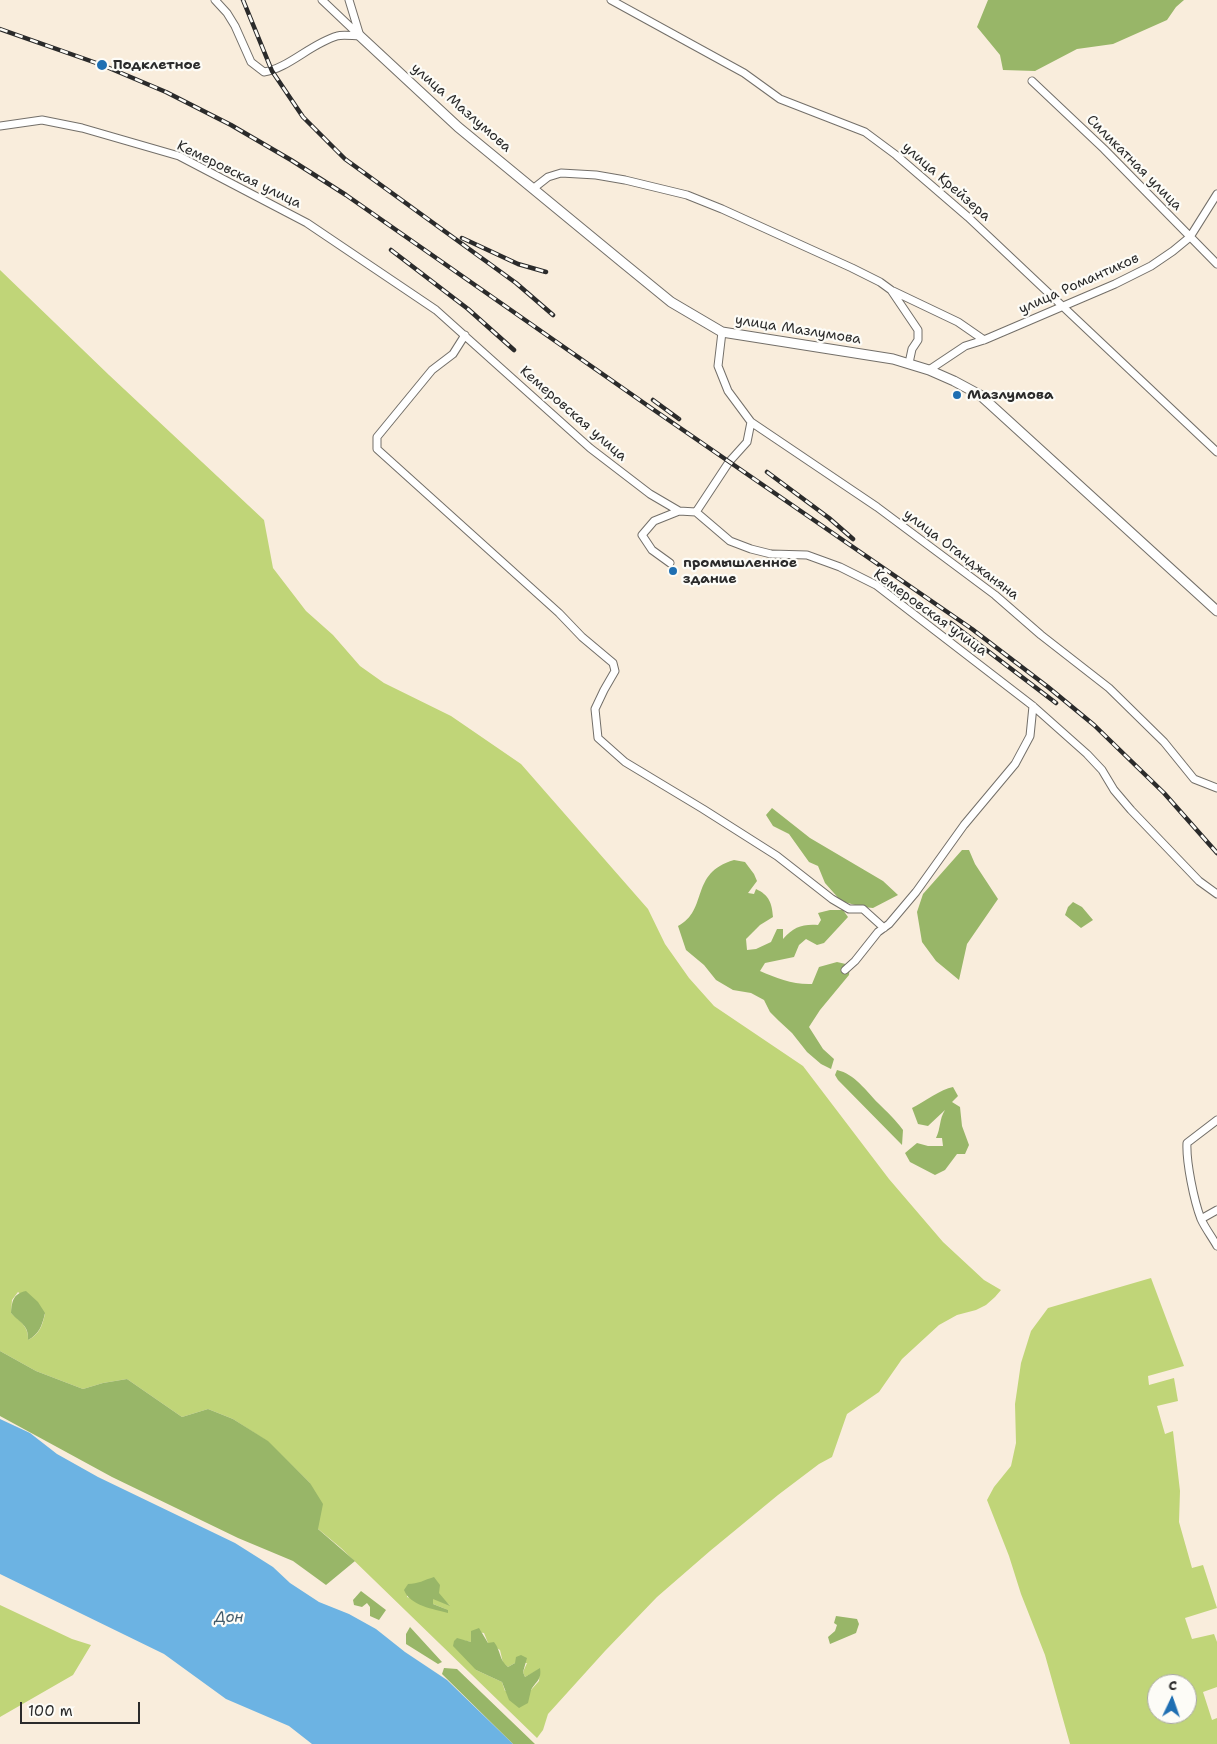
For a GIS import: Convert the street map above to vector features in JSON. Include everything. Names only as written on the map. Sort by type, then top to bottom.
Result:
[{"type":"street","points":[[215,0],[227,13],[235,26],[251,62],[264,72],[272,71],[305,51],[338,35],[360,36]]},
{"type":"street","points":[[322,0],[360,36]]},
{"type":"street","points":[[349,0],[360,36]]},
{"type":"street","name":"улица Крейзера","points":[[611,0],[744,73],[780,99],[866,132],[896,155],[968,217],[1217,452]]},
{"type":"street","name":"улица Мазлумова","points":[[360,36],[458,127],[671,302],[722,332],[831,348],[909,363],[954,381],[980,395],[1217,611]]},
{"type":"street","name":"Силикатная улица","points":[[1032,81],[1104,149],[1217,264]]},
{"type":"street","name":"Кемеровская улица","points":[[0,126],[42,120],[179,156],[307,223],[436,310],[590,448],[650,494],[679,511],[696,512],[730,541],[771,554],[807,555],[840,567],[876,585],[1033,706],[1086,754],[1102,770],[1114,790],[1131,810],[1199,881],[1217,894]]},
{"type":"street","points":[[534,188],[548,177],[560,173],[596,175],[625,180],[687,195],[722,209],[880,282],[891,290],[958,322],[984,340]]},
{"type":"street","name":"улица Романтиков","points":[[929,370],[965,346],[984,340],[1114,284],[1150,266],[1190,237],[1217,194]]},
{"type":"street","points":[[891,290],[918,330],[918,340],[912,349],[909,363]]},
{"type":"street","name":"улица Оганджаняна","points":[[722,332],[718,366],[728,391],[751,422],[877,507],[995,595],[1041,635],[1109,688],[1164,742],[1194,779],[1217,788]]},
{"type":"street","points":[[465,335],[453,354],[432,370],[378,437],[377,449],[559,613],[582,637],[613,663],[614,671],[595,709],[598,738],[625,762],[777,856],[832,899],[849,909],[863,909],[884,928]]},
{"type":"street","points":[[696,512],[731,460],[747,442],[751,422]]},
{"type":"street","points":[[670,563],[652,550],[642,535],[654,521],[679,511]]},
{"type":"street","points":[[845,970],[855,961],[878,932],[889,924],[916,892],[964,825],[1015,764],[1030,736],[1033,706]]},
{"type":"street","points":[[1217,1120],[1187,1143],[1187,1162],[1201,1219],[1217,1246]]},
{"type":"street","points":[[1201,1219],[1217,1210]]},
{"type":"green space","points":[[988,0],[1184,0],[1176,7],[1167,20],[1113,44],[1077,49],[1035,71],[1003,70],[1000,55],[977,27]]},
{"type":"green space","points":[[0,270],[264,520],[273,568],[306,611],[333,635],[360,666],[384,683],[451,716],[521,764],[648,909],[665,944],[689,978],[714,1006],[803,1066],[889,1179],[943,1242],[984,1280],[1001,1290],[986,1305],[957,1315],[939,1325],[902,1359],[879,1392],[847,1414],[832,1457],[819,1464],[778,1495],[657,1597],[548,1714],[543,1730],[537,1738],[341,1548],[317,1528],[310,1483],[267,1441],[233,1419],[208,1409],[182,1417],[127,1379],[83,1389],[36,1371],[0,1351]],"holes":[[[18,1292],[45,1314],[40,1329],[28,1340],[27,1331],[11,1313],[12,1300]],[[408,1584],[417,1584],[450,1605],[432,1598],[433,1604],[448,1610],[407,1597]],[[471,1631],[484,1633],[488,1643],[500,1650],[503,1663],[508,1667],[515,1663],[527,1663],[523,1672],[525,1677],[540,1669],[539,1681],[531,1690],[505,1691],[502,1682],[476,1670],[462,1640],[471,1642]]]},
{"type":"green space","points":[[772,808],[810,838],[883,881],[898,895],[873,908],[841,901],[825,883],[818,866],[809,862],[789,834],[773,826],[766,815]]},
{"type":"green space","points":[[962,850],[969,850],[975,864],[998,899],[967,944],[959,980],[936,961],[922,942],[917,912],[923,894]]},
{"type":"green space","points":[[734,860],[745,862],[757,881],[748,893],[754,894],[756,889],[764,894],[771,904],[773,912],[773,917],[760,925],[746,939],[747,950],[756,949],[771,942],[777,929],[783,929],[783,939],[799,927],[818,925],[821,920],[818,913],[830,910],[843,910],[848,917],[824,943],[817,945],[806,939],[799,945],[794,957],[765,963],[760,971],[792,982],[812,984],[819,967],[837,962],[850,965],[849,975],[820,1010],[809,1027],[823,1049],[834,1059],[831,1069],[821,1064],[807,1052],[792,1033],[770,1012],[764,1000],[751,993],[733,990],[716,980],[704,965],[686,950],[678,926],[694,911],[705,882],[711,874],[720,866]]},
{"type":"green space","points":[[1073,902],[1082,907],[1093,920],[1081,928],[1065,915],[1068,907]]},
{"type":"green space","points":[[837,1070],[855,1079],[897,1122],[903,1130],[902,1145],[838,1080],[835,1075]]},
{"type":"green space","points":[[953,1087],[958,1096],[952,1102],[960,1107],[962,1126],[969,1145],[965,1154],[957,1154],[945,1170],[935,1175],[910,1162],[905,1153],[917,1143],[928,1146],[943,1146],[942,1138],[936,1138],[945,1110],[928,1126],[918,1124],[912,1108]]},
{"type":"green space","points":[[1151,1278],[1184,1366],[1148,1376],[1149,1385],[1174,1378],[1178,1401],[1157,1406],[1165,1434],[1173,1431],[1180,1491],[1179,1522],[1192,1568],[1203,1565],[1217,1608],[1185,1618],[1192,1639],[1214,1634],[1217,1642],[1217,1687],[1203,1692],[1212,1720],[1217,1718],[1217,1744],[1070,1744],[1045,1655],[987,1500],[994,1487],[1011,1466],[1016,1443],[1015,1404],[1021,1363],[1031,1331],[1048,1308]]},
{"type":"green space","points":[[26,1291],[38,1302],[45,1313],[40,1329],[28,1340],[27,1331],[11,1313],[16,1296]]},
{"type":"green space","points":[[0,1351],[36,1371],[83,1389],[127,1379],[182,1417],[208,1409],[233,1419],[268,1441],[310,1483],[323,1504],[318,1529],[355,1561],[326,1585],[293,1561],[238,1538],[112,1477],[0,1416]]},
{"type":"green space","points":[[434,1577],[440,1585],[439,1593],[450,1606],[433,1599],[433,1604],[448,1610],[448,1613],[411,1600],[404,1590],[408,1584],[418,1583]]},
{"type":"green space","points":[[361,1591],[386,1610],[379,1620],[370,1616],[370,1607],[367,1603],[362,1607],[354,1605],[353,1600]]},
{"type":"green space","points":[[0,1605],[72,1639],[91,1645],[73,1675],[0,1717]]},
{"type":"green space","points":[[836,1616],[857,1619],[859,1624],[856,1633],[830,1644],[828,1637],[835,1631],[837,1625],[834,1623]]},
{"type":"green space","points":[[410,1627],[442,1662],[438,1664],[406,1644],[406,1634]]},
{"type":"green space","points":[[479,1628],[488,1643],[494,1642],[508,1667],[515,1663],[516,1657],[521,1655],[527,1658],[523,1672],[525,1677],[540,1668],[539,1678],[531,1690],[528,1703],[519,1708],[509,1700],[502,1682],[476,1670],[453,1646],[457,1638],[471,1642],[471,1631]]},
{"type":"green space","points":[[444,1668],[457,1669],[535,1744],[513,1744],[442,1674]]},
{"type":"water","name":"Дон","points":[[0,1419],[30,1433],[57,1454],[98,1477],[235,1543],[273,1567],[290,1583],[319,1602],[349,1614],[376,1629],[405,1652],[447,1680],[513,1744],[312,1744],[289,1726],[226,1699],[164,1654],[0,1574]]},
{"type":"railway","points":[[243,0],[272,71],[303,117],[345,159],[516,283],[553,315]]},
{"type":"railway","points":[[0,29],[102,65],[166,92],[231,125],[346,195],[972,629],[1094,725],[1164,793],[1217,853]]},
{"type":"railway","points":[[462,238],[518,264],[546,272]]},
{"type":"railway","points":[[391,250],[468,309],[514,350]]},
{"type":"railway","points":[[653,400],[679,419]]},
{"type":"railway","points":[[767,472],[829,518],[853,539]]},
{"type":"railway","points":[[951,623],[1056,703]]},
{"type":"place","name":"Подклетное","points":[[102,65]]},
{"type":"place","name":"Мазлумова","points":[[957,395]]},
{"type":"place","name":"промышленное здание","points":[[673,571]]}]
